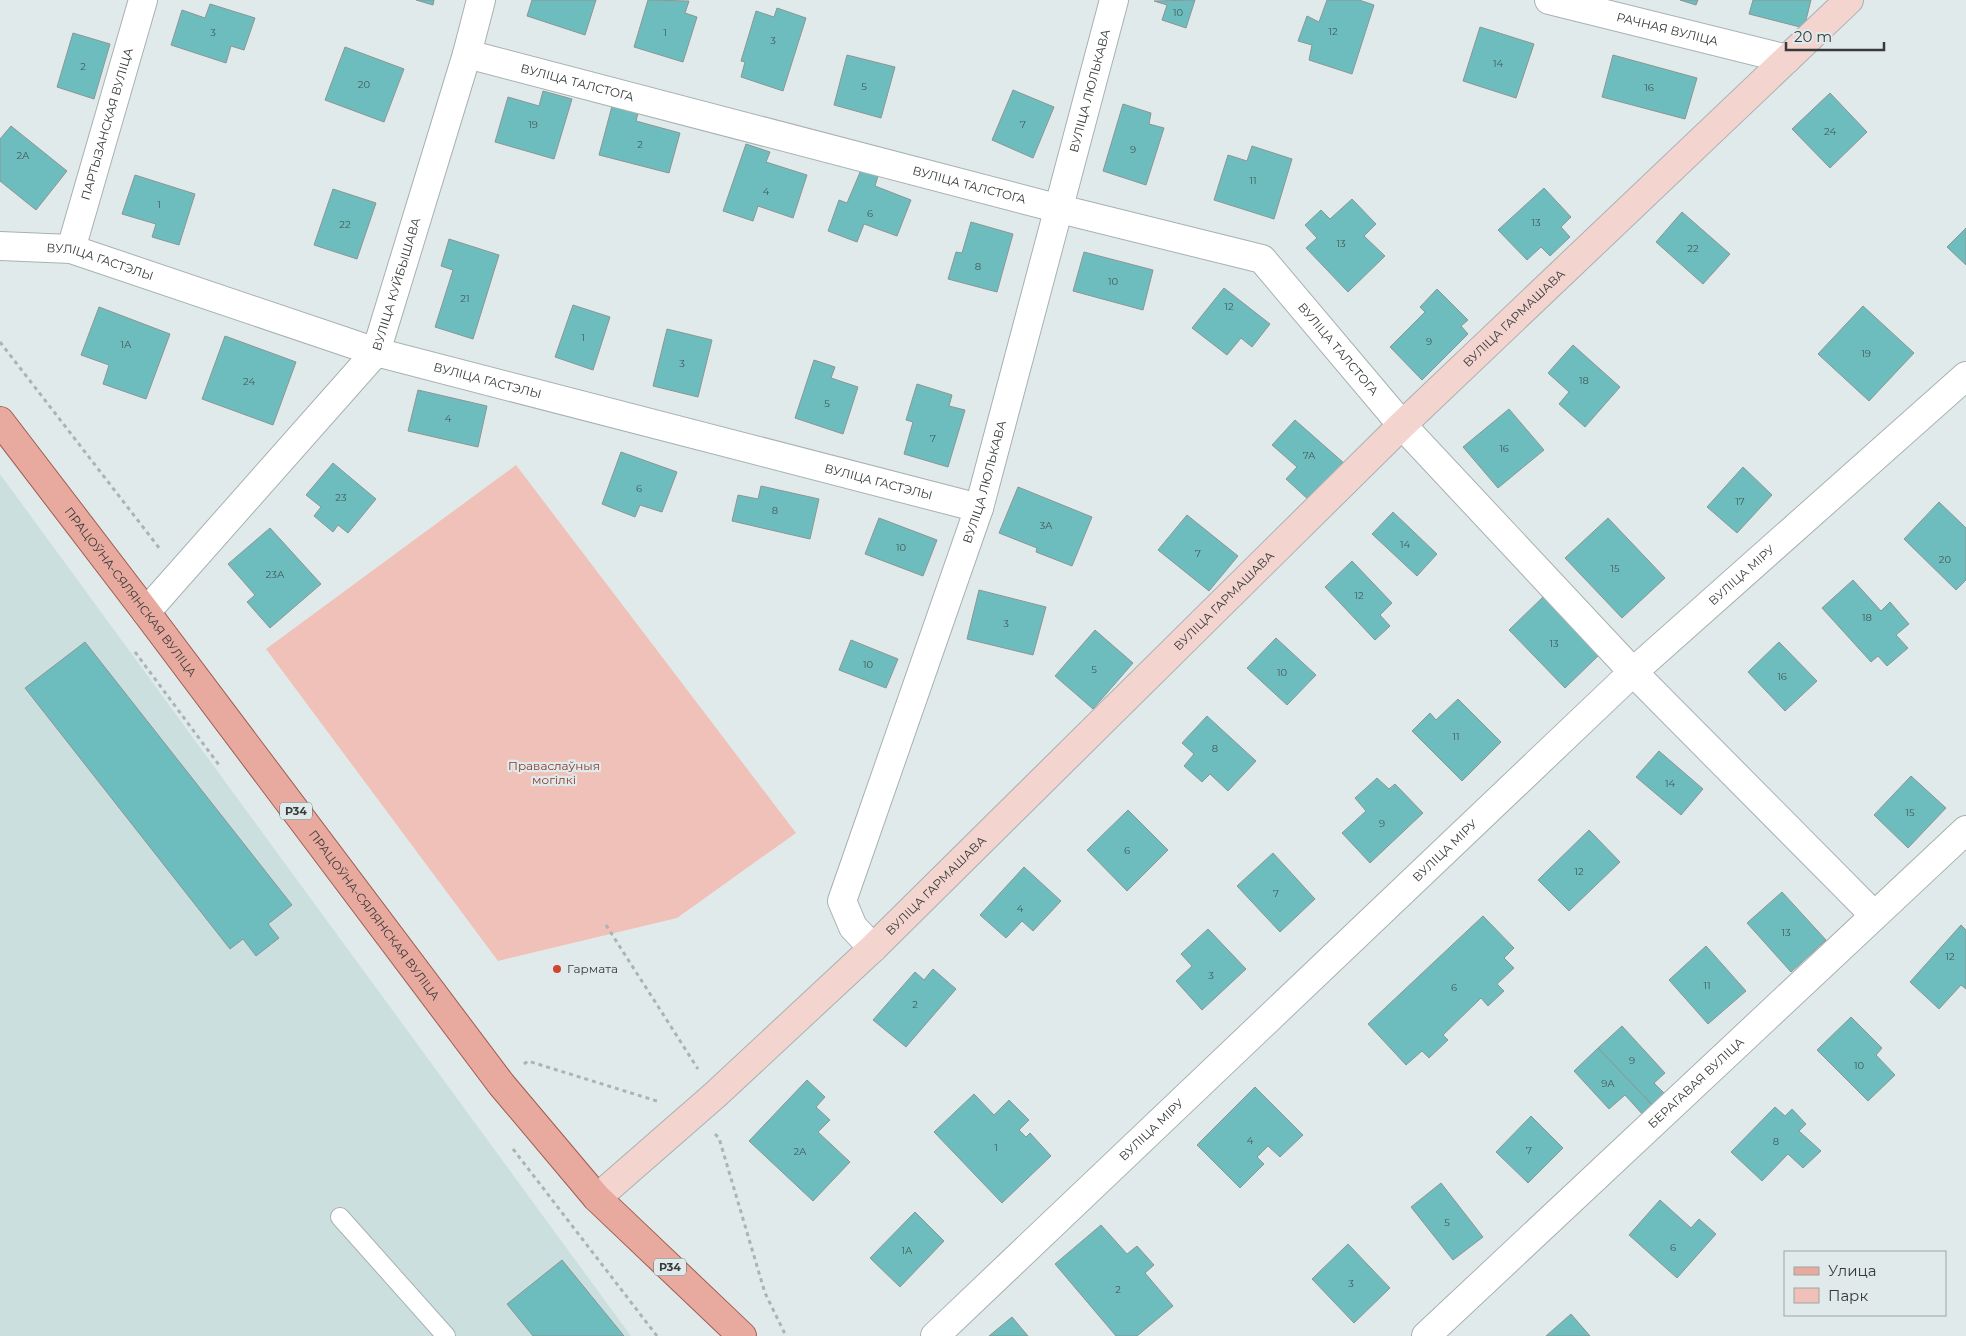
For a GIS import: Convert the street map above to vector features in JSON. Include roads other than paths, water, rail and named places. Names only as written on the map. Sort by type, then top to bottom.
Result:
[{"type":"main road","name":"ВУЛІЦА ГАРМАШАВА","points":[[597,1198],[714,1095],[873,948],[1402,425],[1849,0]]},
{"type":"main road","name":"ПРАЦОЎНА-СЯЛЯНСКАЯ ВУЛІЦА","points":[[0,420],[501,1084],[597,1198],[742,1336]]},
{"type":"street","name":"ПАРТЫЗАНСКАЯ ВУЛІЦА","points":[[71,249],[143,0]]},
{"type":"street","name":"ВУЛІЦА КУЙБЫШАВА","points":[[146,612],[376,352],[467,54],[481,0]]},
{"type":"street","name":"ВУЛІЦА ЛЮЛЬКАВА","points":[[873,948],[853,927],[842,902],[979,508],[1114,0]]},
{"type":"street","name":"РАЧНАЯ ВУЛІЦА","points":[[1549,0],[1786,59]]},
{"type":"street","name":"ВУЛІЦА ТАЛСТОГА","points":[[467,54],[1262,259],[1402,425],[1633,672],[1874,915]]},
{"type":"street","name":"ВУЛІЦА ГАСТЭЛЫ","points":[[0,246],[71,249],[376,352],[979,508]]},
{"type":"street","name":"ВУЛІЦА МІРУ","points":[[935,1336],[1633,672],[1966,376]]},
{"type":"street","name":"БЕРАГАВАЯ ВУЛІЦА","points":[[1426,1336],[1966,830]]},
{"type":"lane","points":[[340,1217],[446,1336]]},
{"type":"place","name":"Гармата","points":[[557,969]]},
{"type":"park label","name":"Праваслаўныя могілкі","points":[[554,773]]}]
